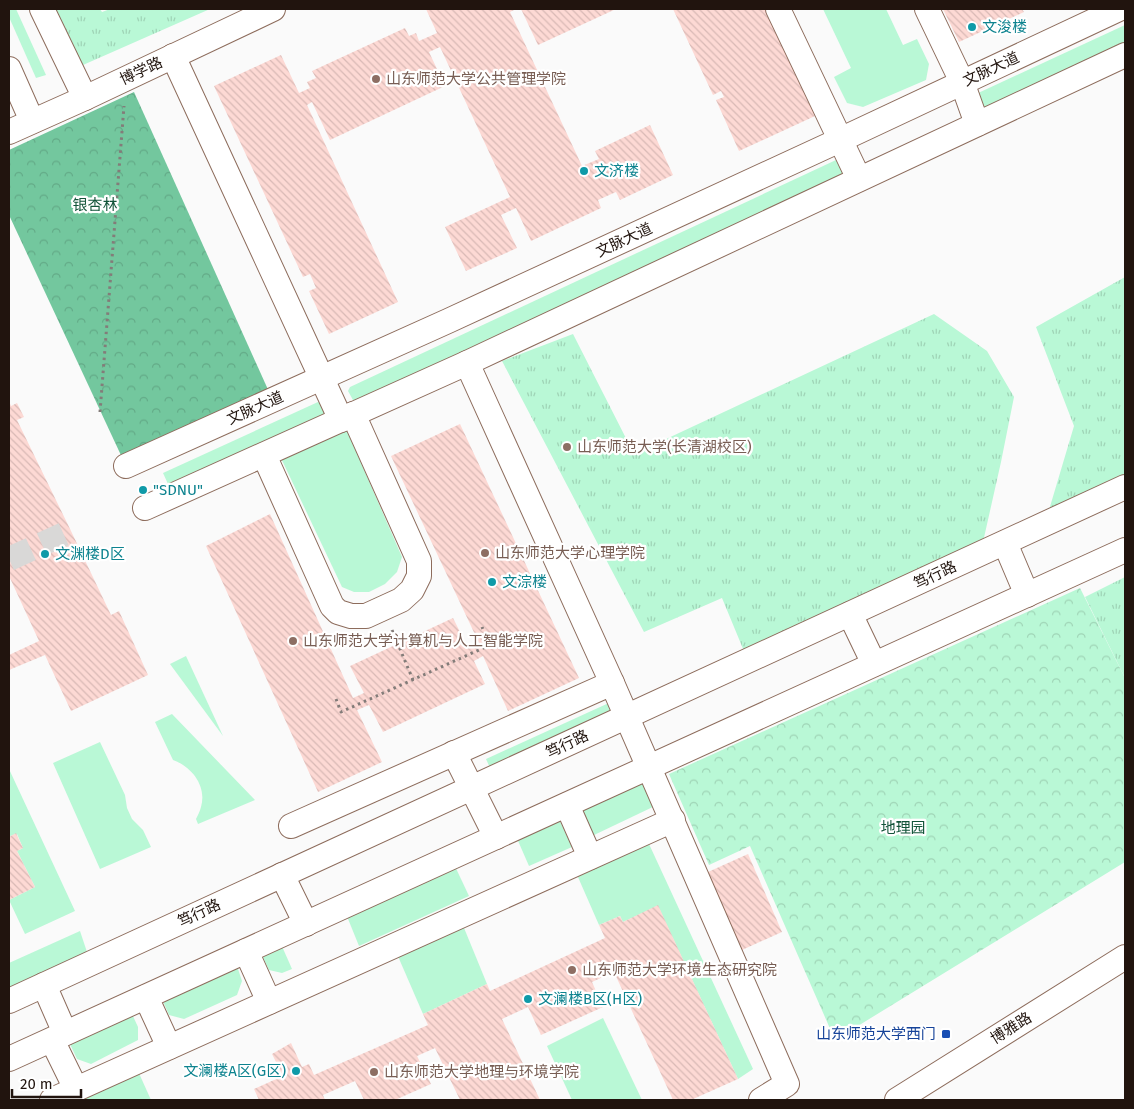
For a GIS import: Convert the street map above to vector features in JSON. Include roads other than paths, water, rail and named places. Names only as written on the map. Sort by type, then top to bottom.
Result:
[{"type":"street","points":[[42,9],[85,98]]},
{"type":"street","name":"博学路","points":[[9,132],[273,9]]},
{"type":"street","points":[[778,9],[859,179]]},
{"type":"street","points":[[927,9],[962,82],[977,124]]},
{"type":"street","name":"文脉大道","points":[[126,466],[448,321],[1119,9]]},
{"type":"street","points":[[145,508],[467,363],[1125,55]]},
{"type":"street","points":[[173,56],[322,378],[347,417],[419,560],[419,576],[412,590],[401,600],[366,616],[351,616],[338,612],[332,606],[264,455]]},
{"type":"street","points":[[9,69],[32,121]]},
{"type":"street","points":[[467,363],[650,767],[787,1084],[761,1100]]},
{"type":"street","name":"笃行路","points":[[9,1001],[1125,487]]},
{"type":"street","points":[[1004,543],[1026,595]]},
{"type":"street","points":[[9,1059],[1125,550]]},
{"type":"street","points":[[850,614],[874,664]]},
{"type":"street","points":[[291,826],[612,682]]},
{"type":"street","points":[[454,753],[496,837]]},
{"type":"street","points":[[567,804],[590,857]]},
{"type":"street","points":[[52,1100],[673,820]]},
{"type":"street","points":[[282,875],[306,924]]},
{"type":"street","points":[[246,951],[269,1002]]},
{"type":"street","name":"博雅路","points":[[897,1100],[1125,957]]},
{"type":"street","points":[[44,985],[76,1089]]},
{"type":"street","points":[[146,997],[169,1047]]},
{"type":"tunnel","points":[[9,559],[71,531]]},
{"type":"place","name":"文浚楼","points":[[972,27]]},
{"type":"place","name":"山东师范大学公共管理学院","points":[[376,79]]},
{"type":"place","name":"文济楼","points":[[584,171]]},
{"type":"place","name":"山东师范大学(长清湖校区)","points":[[567,447]]},
{"type":"place","name":"\"SDNU\"","points":[[143,490]]},
{"type":"place","name":"山东师范大学心理学院","points":[[485,553]]},
{"type":"place","name":"文渊楼D区","points":[[45,554]]},
{"type":"place","name":"文淙楼","points":[[492,582]]},
{"type":"place","name":"山东师范大学计算机与人工智能学院","points":[[293,641]]},
{"type":"place","name":"山东师范大学环境生态研究院","points":[[572,970]]},
{"type":"place","name":"文澜楼B区(H区)","points":[[528,999]]},
{"type":"place","name":"山东师范大学西门","points":[[946,1034]]},
{"type":"place","name":"文澜楼A区(G区)","points":[[296,1071]]},
{"type":"place","name":"山东师范大学地理与环境学院","points":[[374,1072]]},
{"type":"park label","name":"银杏林","points":[[95,205]]},
{"type":"park label","name":"地理园","points":[[903,828]]}]
